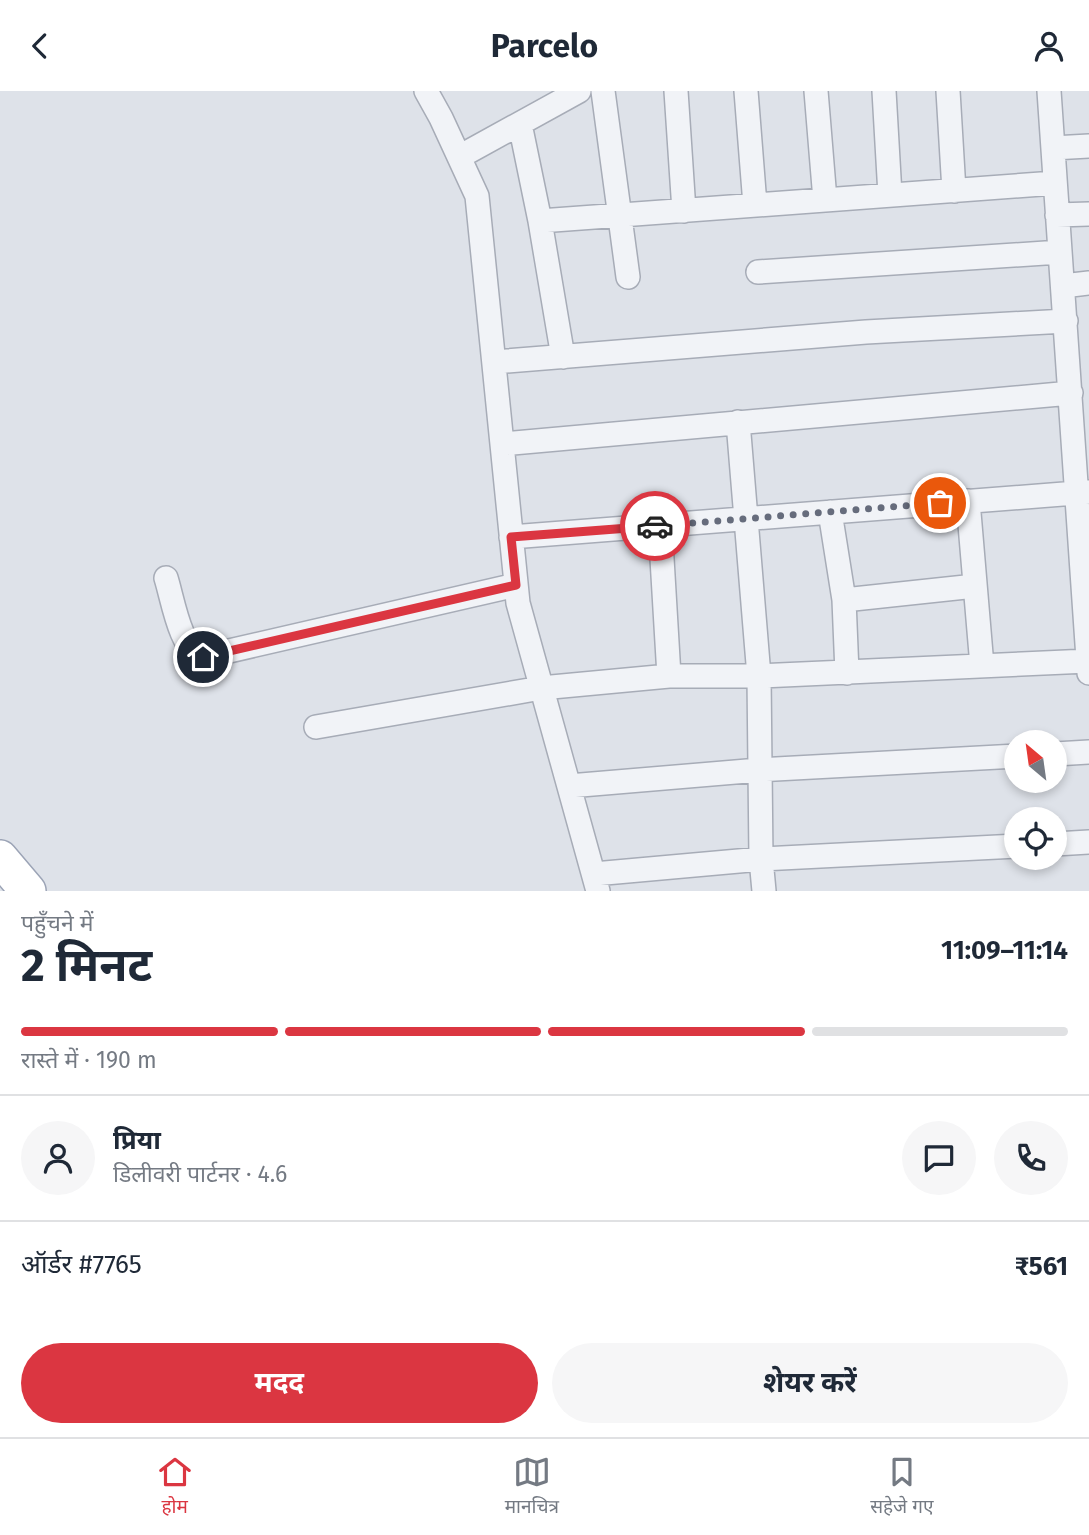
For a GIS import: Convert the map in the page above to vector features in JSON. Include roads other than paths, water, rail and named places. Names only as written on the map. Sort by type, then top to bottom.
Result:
[{"type":"main road","points":[[0,858],[28,891]]},
{"type":"street","points":[[426,91],[477,196],[518,603],[596,882],[761,859],[1004,847]]},
{"type":"street","points":[[459,157],[579,91]]},
{"type":"street","points":[[603,91],[628,277]]},
{"type":"street","points":[[676,91],[684,211]]},
{"type":"street","points":[[746,91],[755,205]]},
{"type":"street","points":[[816,91],[825,200]]},
{"type":"street","points":[[884,91],[890,195]]},
{"type":"street","points":[[948,91],[954,191]]},
{"type":"street","points":[[1049,91],[1066,321],[1078,349],[1071,393],[1081,416],[1089,673]]},
{"type":"street","points":[[520,124],[563,357]]},
{"type":"street","points":[[1052,148],[1089,146]]},
{"type":"street","points":[[540,221],[1055,183]]},
{"type":"street","points":[[1057,215],[1089,214]]},
{"type":"street","points":[[758,272],[1060,252]]},
{"type":"street","points":[[1063,285],[1089,283]]},
{"type":"street","points":[[494,362],[866,332],[1066,321]]},
{"type":"street","points":[[502,443],[1071,393]]},
{"type":"street","points":[[738,422],[759,676],[761,859],[764,891]]},
{"type":"street","points":[[511,537],[1082,493]]},
{"type":"street","points":[[968,501],[982,666]]},
{"type":"street","points":[[830,512],[844,600],[847,673]]},
{"type":"street","points":[[660,525],[669,676]]},
{"type":"street","points":[[166,578],[185,641],[195,654],[203,657],[516,585]]},
{"type":"street","points":[[844,600],[975,586]]},
{"type":"street","points":[[316,727],[541,688],[669,676],[847,673],[1088,661]]},
{"type":"street","points":[[1068,753],[1089,752]]},
{"type":"street","points":[[569,786],[759,770],[1004,757]]},
{"type":"street","points":[[1067,843],[1089,842]]}]
